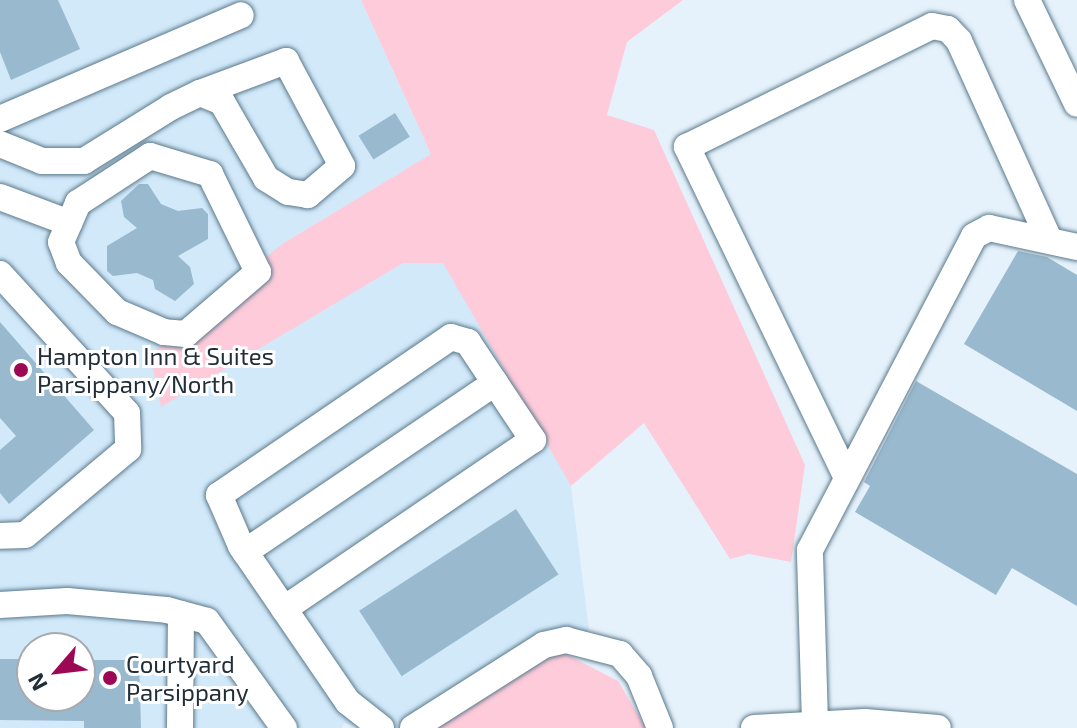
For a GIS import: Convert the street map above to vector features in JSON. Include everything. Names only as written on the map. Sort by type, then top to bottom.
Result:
[{"type":"street","points":[[1027,0],[1065,50],[1077,104]]},
{"type":"street","points":[[0,119],[241,15]]},
{"type":"street","points":[[847,478],[687,147],[932,26],[948,29],[959,41],[1049,239]]},
{"type":"street","points":[[0,144],[42,161],[84,161],[200,93],[286,61],[342,166],[308,195],[288,192],[266,178],[222,102],[200,93]]},
{"type":"street","points":[[150,156],[184,163],[210,174],[258,272],[186,334],[164,332],[117,312],[69,263],[69,223],[150,156]]},
{"type":"street","points":[[0,197],[69,223]]},
{"type":"street","points":[[815,723],[810,550],[974,236],[989,228],[1077,247]]},
{"type":"street","points":[[0,274],[127,413],[128,449],[25,535],[0,536]]},
{"type":"street","points":[[284,609],[533,440],[468,342],[451,337],[219,495],[245,552],[284,609],[348,702],[381,728]]},
{"type":"street","points":[[245,552],[495,383]]},
{"type":"street","points":[[0,605],[67,601],[181,614],[207,621],[284,728]]},
{"type":"street","points":[[180,728],[181,614]]},
{"type":"street","points":[[413,728],[544,645],[566,640],[620,654],[639,676],[660,728]]},
{"type":"street","points":[[754,728],[815,723],[938,728]]},
{"type":"shaded area","points":[[0,0],[361,0],[431,154],[282,244],[160,406],[403,263],[543,263],[589,630],[437,728],[361,728],[344,723],[342,728],[0,728]]},
{"type":"shaded area","points":[[361,0],[683,0],[627,42],[607,115],[654,130],[805,465],[791,562],[749,554],[730,559],[644,423],[571,486],[443,263],[403,263],[161,407],[150,355],[282,244],[431,154]]},
{"type":"shaded area","points":[[558,650],[618,681],[646,728],[437,728]]},
{"type":"building","points":[[0,0],[58,0],[80,49],[11,80],[0,52]]},
{"type":"building","points":[[395,113],[410,137],[373,160],[359,136]]},
{"type":"building","points":[[139,184],[148,184],[161,204],[178,211],[202,208],[208,214],[208,239],[178,256],[190,267],[194,284],[175,301],[155,289],[153,280],[137,273],[113,276],[107,271],[107,246],[137,228],[124,217],[121,201]]},
{"type":"building","points":[[1018,251],[1047,257],[1077,275],[1077,411],[964,344]]},
{"type":"building","name":"Hampton Inn & Suites Parsippany/North","points":[[0,322],[94,430],[9,504],[0,493],[0,450],[16,436],[0,418]]},
{"type":"building","points":[[916,381],[1077,474],[1077,606],[1012,568],[996,595],[855,512],[870,486],[864,482]]},
{"type":"building","points":[[516,509],[558,574],[402,676],[359,611]]},
{"type":"building","name":"Courtyard Parsippany","points":[[0,659],[16,659],[16,712],[96,712],[96,660],[139,660],[141,728],[84,728],[84,721],[0,720]]},
{"type":"place","name":"Hampton Inn & Suites Parsippany/North","points":[[21,370]]},
{"type":"place","name":"Courtyard Parsippany","points":[[110,678]]}]
